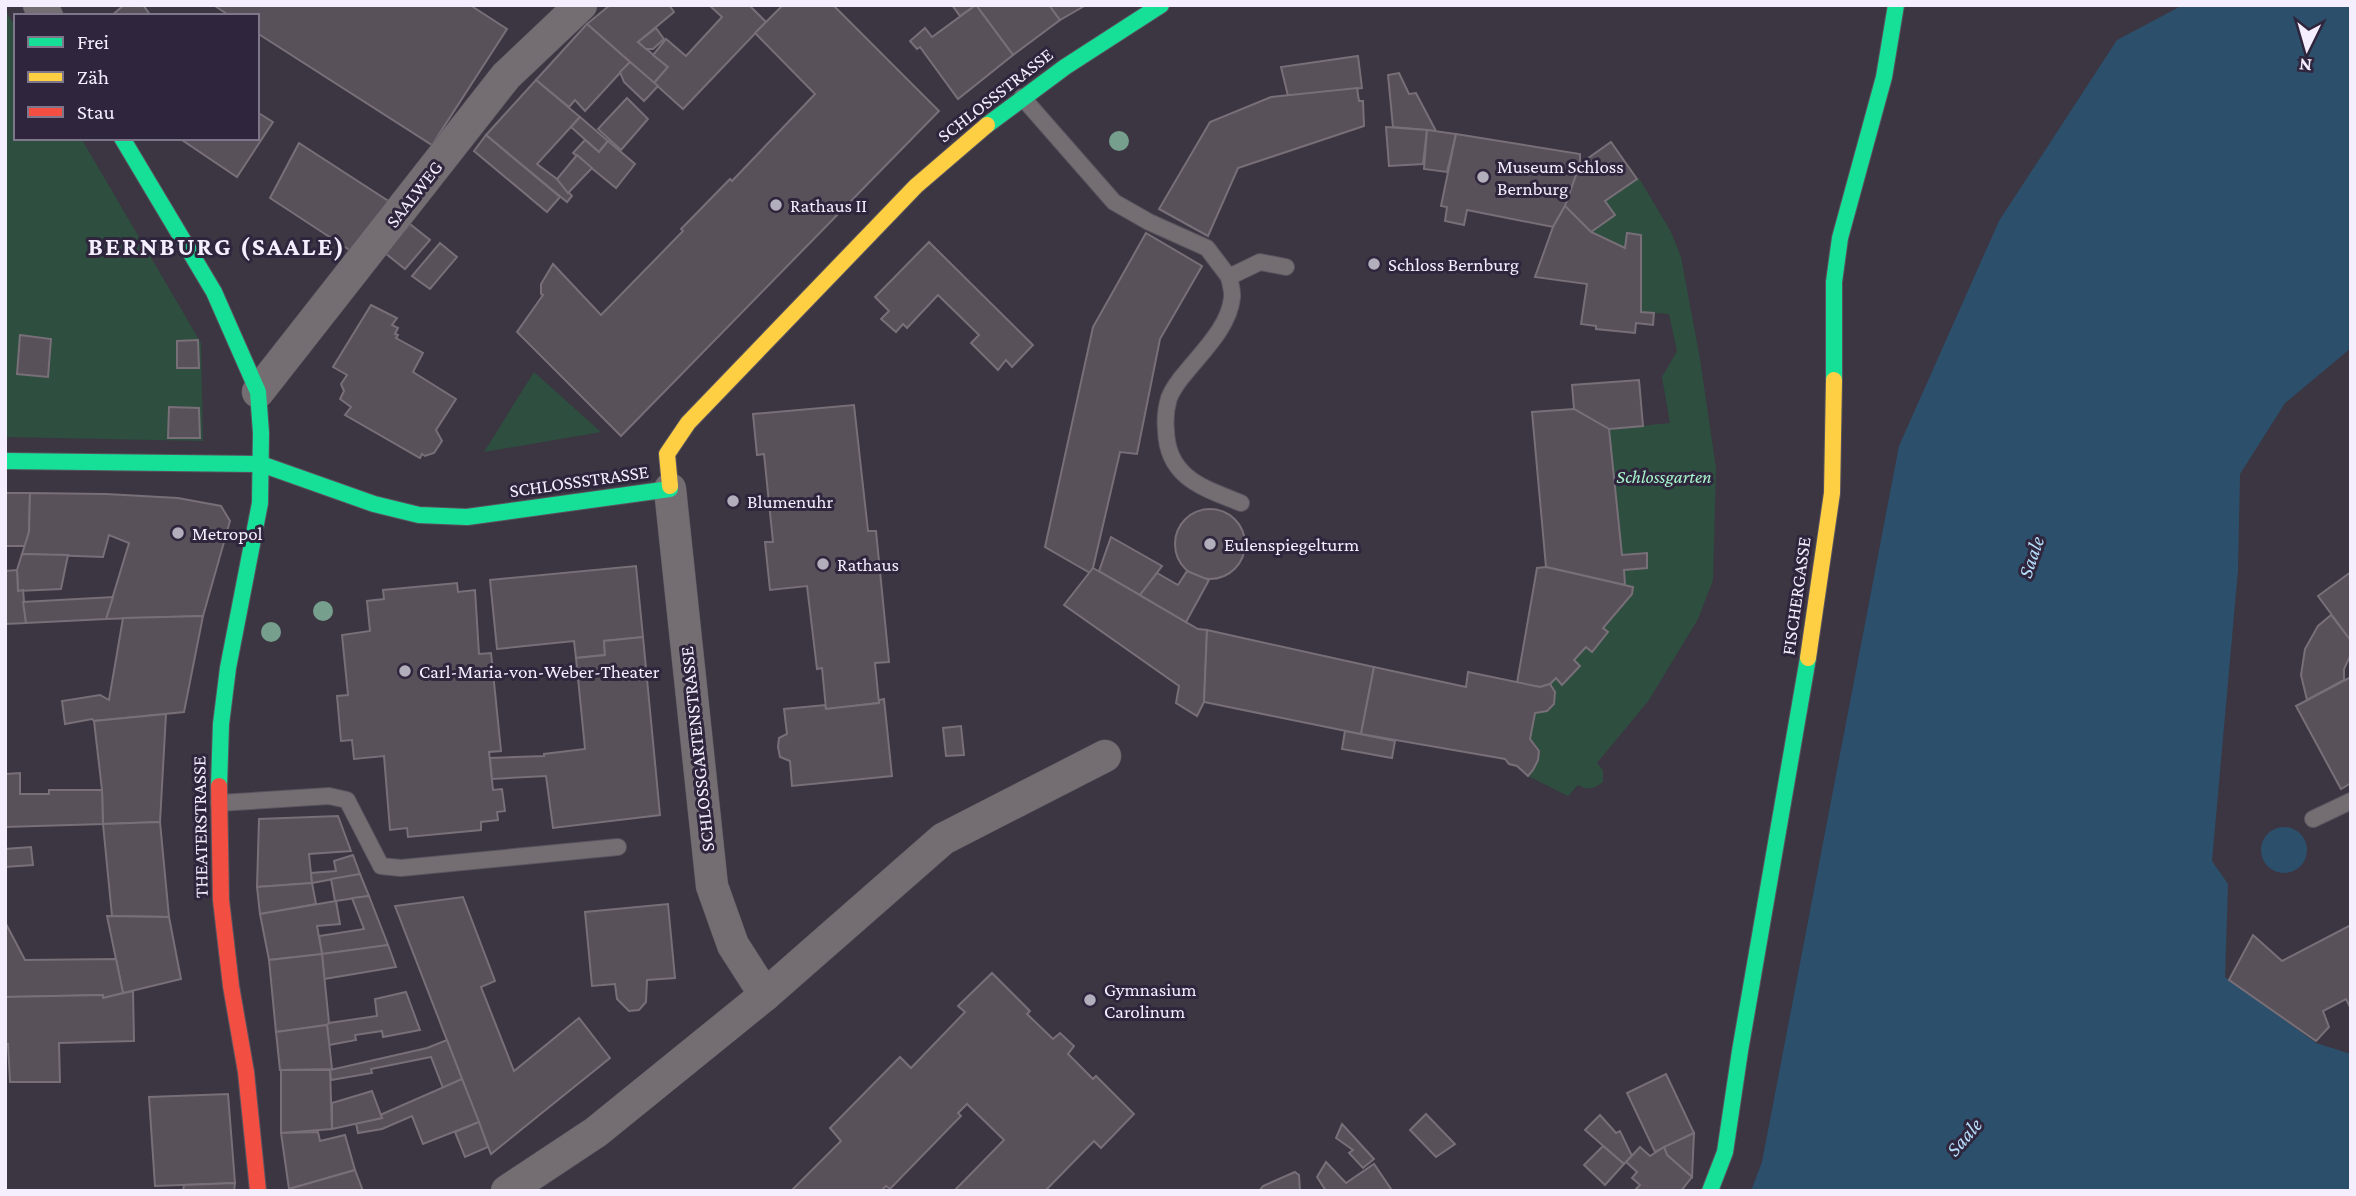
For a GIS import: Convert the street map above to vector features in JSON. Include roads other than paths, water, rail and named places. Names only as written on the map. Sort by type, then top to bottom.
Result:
[{"type":"street","name":"SAALWEG","points":[[258,392],[506,76],[581,5]]},
{"type":"street","name":"SCHLOSSSTRASSE","points":[[5,461],[261,464],[374,504],[419,515],[467,517],[670,489],[667,454],[688,423],[916,186],[953,152],[1022,97],[1161,5]]},
{"type":"street","name":"FISCHERGASSE","points":[[1710,1191],[1725,1152],[1742,1038],[1813,628],[1830,506],[1834,282],[1840,238],[1884,77],[1896,5]]},
{"type":"street","points":[[123,140],[214,292],[258,392]]},
{"type":"street","name":"THEATERSTRASSE","points":[[258,392],[261,464],[258,516],[228,668],[221,724],[219,803],[221,900],[231,986],[246,1073],[258,1191]]},
{"type":"street","name":"SCHLOSSGARTENSTRASSE","points":[[670,489],[712,886],[733,945],[765,995]]},
{"type":"street","points":[[507,1191],[596,1132],[765,995],[943,839],[1105,756]]},
{"type":"lane","points":[[1022,97],[1115,202],[1149,222],[1208,248],[1229,277],[1233,296],[1222,327],[1179,380],[1169,397],[1165,419],[1166,442],[1170,456],[1179,469],[1196,485],[1241,503]]},
{"type":"lane","points":[[1229,277],[1260,262],[1286,267]]},
{"type":"lane","points":[[219,803],[329,796],[347,800],[381,866],[401,868],[618,848]]},
{"type":"lane","points":[[2313,820],[2351,801]]},
{"type":"water","name":"Saale","points":[[2183,5],[2351,5],[2351,348],[2285,403],[2240,474],[2238,570],[2212,861],[2228,884],[2225,977],[2316,1043],[2351,1054],[2351,1191],[1751,1191],[1762,1162],[1899,446],[1999,221],[2117,40]]},
{"type":"water","points":[[2284,827],[2300,834],[2307,850],[2300,866],[2284,873],[2268,866],[2261,850],[2268,834]]},
{"type":"place","name":"Museum Schloss Bernburg","points":[[1483,177]]},
{"type":"place","name":"Rathaus II","points":[[776,205]]},
{"type":"place","name":"Schloss Bernburg","points":[[1374,264]]},
{"type":"place","name":"Blumenuhr","points":[[733,501]]},
{"type":"place","name":"Metropol","points":[[178,533]]},
{"type":"place","name":"Eulenspiegelturm","points":[[1210,544]]},
{"type":"place","name":"Rathaus","points":[[823,564]]},
{"type":"place","name":"Carl-Maria-von-Weber-Theater","points":[[405,671]]},
{"type":"place","name":"Gymnasium Carolinum","points":[[1090,1000]]},
{"type":"district","name":"BERNBURG (SAALE)","points":[[217,246]]},
{"type":"park label","name":"Schlossgarten","points":[[1664,476]]}]
